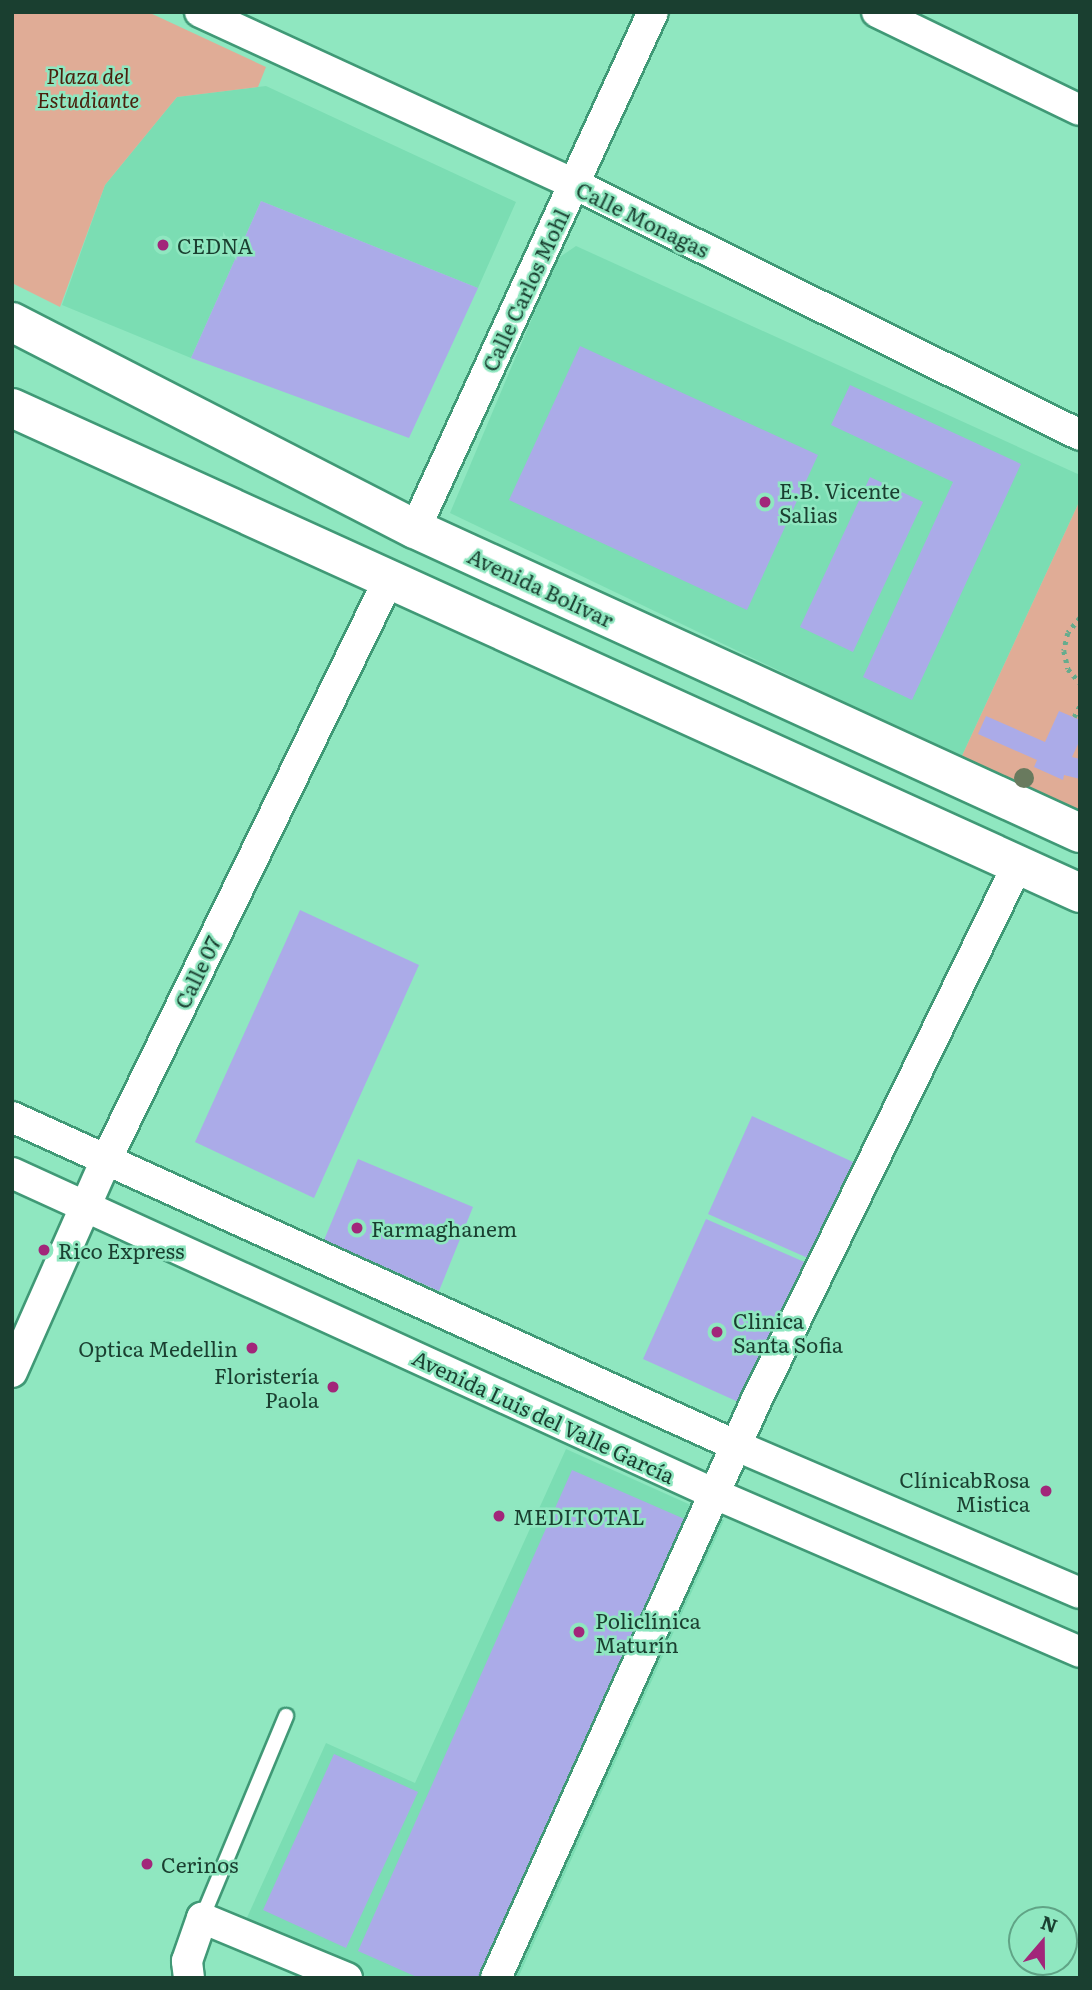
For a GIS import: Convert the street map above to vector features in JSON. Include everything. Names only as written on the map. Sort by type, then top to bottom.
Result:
[{"type":"street","name":"Calle Monagas","points":[[200,12],[574,184],[1080,435]]},
{"type":"street","name":"Calle Carlos Mohl","points":[[415,529],[653,12]]},
{"type":"street","points":[[877,12],[1080,110]]},
{"type":"street","name":"Avenida Bolívar","points":[[12,322],[415,529],[1080,833]]},
{"type":"street","points":[[12,408],[390,576],[1080,893]]},
{"type":"street","name":"Calle 07","points":[[12,1372],[106,1160],[390,576]]},
{"type":"street","points":[[496,1978],[737,1446],[1018,864]]},
{"type":"street","points":[[12,1117],[737,1446],[1080,1593]]},
{"type":"street","name":"Avenida Luis del Valle García","points":[[12,1173],[715,1494],[1080,1653]]},
{"type":"street","points":[[190,1978],[187,1961],[202,1918],[347,1978]]},
{"type":"lane","points":[[202,1918],[286,1716]]},
{"type":"path","points":[[1080,618],[1068,633],[1064,651],[1068,669],[1080,683]]},
{"type":"path","points":[[1074,718],[1080,705]]},
{"type":"shaded area","name":"CEDNA","points":[[266,86],[516,202],[478,288],[261,201],[191,358],[62,305],[105,185],[177,97]]},
{"type":"shaded area","name":"E.B. Vicente Salias","points":[[576,246],[1080,475],[1080,500],[961,758],[450,513],[557,259]]},
{"type":"shaded area","name":"Policlínica Maturín","points":[[566,1449],[724,1520],[518,1978],[370,1978],[245,1922],[326,1743],[415,1783]]},
{"type":"green space","name":"Plaza del Estudiante","points":[[12,12],[148,12],[266,67],[258,87],[177,97],[105,185],[60,307],[12,283]]},
{"type":"green space","points":[[1080,500],[1080,814],[961,758]]},
{"type":"building","points":[[261,201],[478,288],[409,438],[191,358]]},
{"type":"building","points":[[580,346],[818,455],[747,610],[509,500]]},
{"type":"building","points":[[850,385],[1021,464],[912,700],[863,677],[953,482],[831,425]]},
{"type":"building","points":[[870,477],[923,502],[853,652],[800,627]]},
{"type":"building","points":[[1059,711],[1080,720],[1080,740],[1072,757],[1080,759],[1080,779],[1064,775],[1063,780],[1034,767],[1037,760],[978,734],[986,716],[1045,742]]},
{"type":"building","points":[[300,910],[419,965],[314,1198],[195,1142]]},
{"type":"building","points":[[752,1116],[853,1162],[810,1259],[708,1214]]},
{"type":"building","points":[[358,1159],[473,1207],[439,1291],[324,1240]]},
{"type":"building","name":"Clinica Santa Sofia","points":[[706,1219],[809,1264],[745,1405],[643,1359]]},
{"type":"building","points":[[572,1470],[689,1521],[486,1978],[419,1978],[358,1951]]},
{"type":"building","points":[[334,1754],[418,1792],[346,1948],[263,1910]]},
{"type":"place","name":"CEDNA","points":[[163,245]]},
{"type":"place","name":"E.B. Vicente Salias","points":[[765,502]]},
{"type":"place","name":"Farmaghanem","points":[[357,1228]]},
{"type":"place","name":"Rico Express","points":[[44,1250]]},
{"type":"place","name":"Clinica Santa Sofia","points":[[717,1332]]},
{"type":"place","name":"Optica Medellin","points":[[252,1348]]},
{"type":"place","name":"Floristería Paola","points":[[333,1387]]},
{"type":"place","name":"ClínicabRosa Mistica","points":[[1046,1491]]},
{"type":"place","name":"MEDITOTAL","points":[[499,1516]]},
{"type":"place","name":"Policlínica Maturín","points":[[579,1632]]},
{"type":"place","name":"Cerinos","points":[[147,1864]]}]
